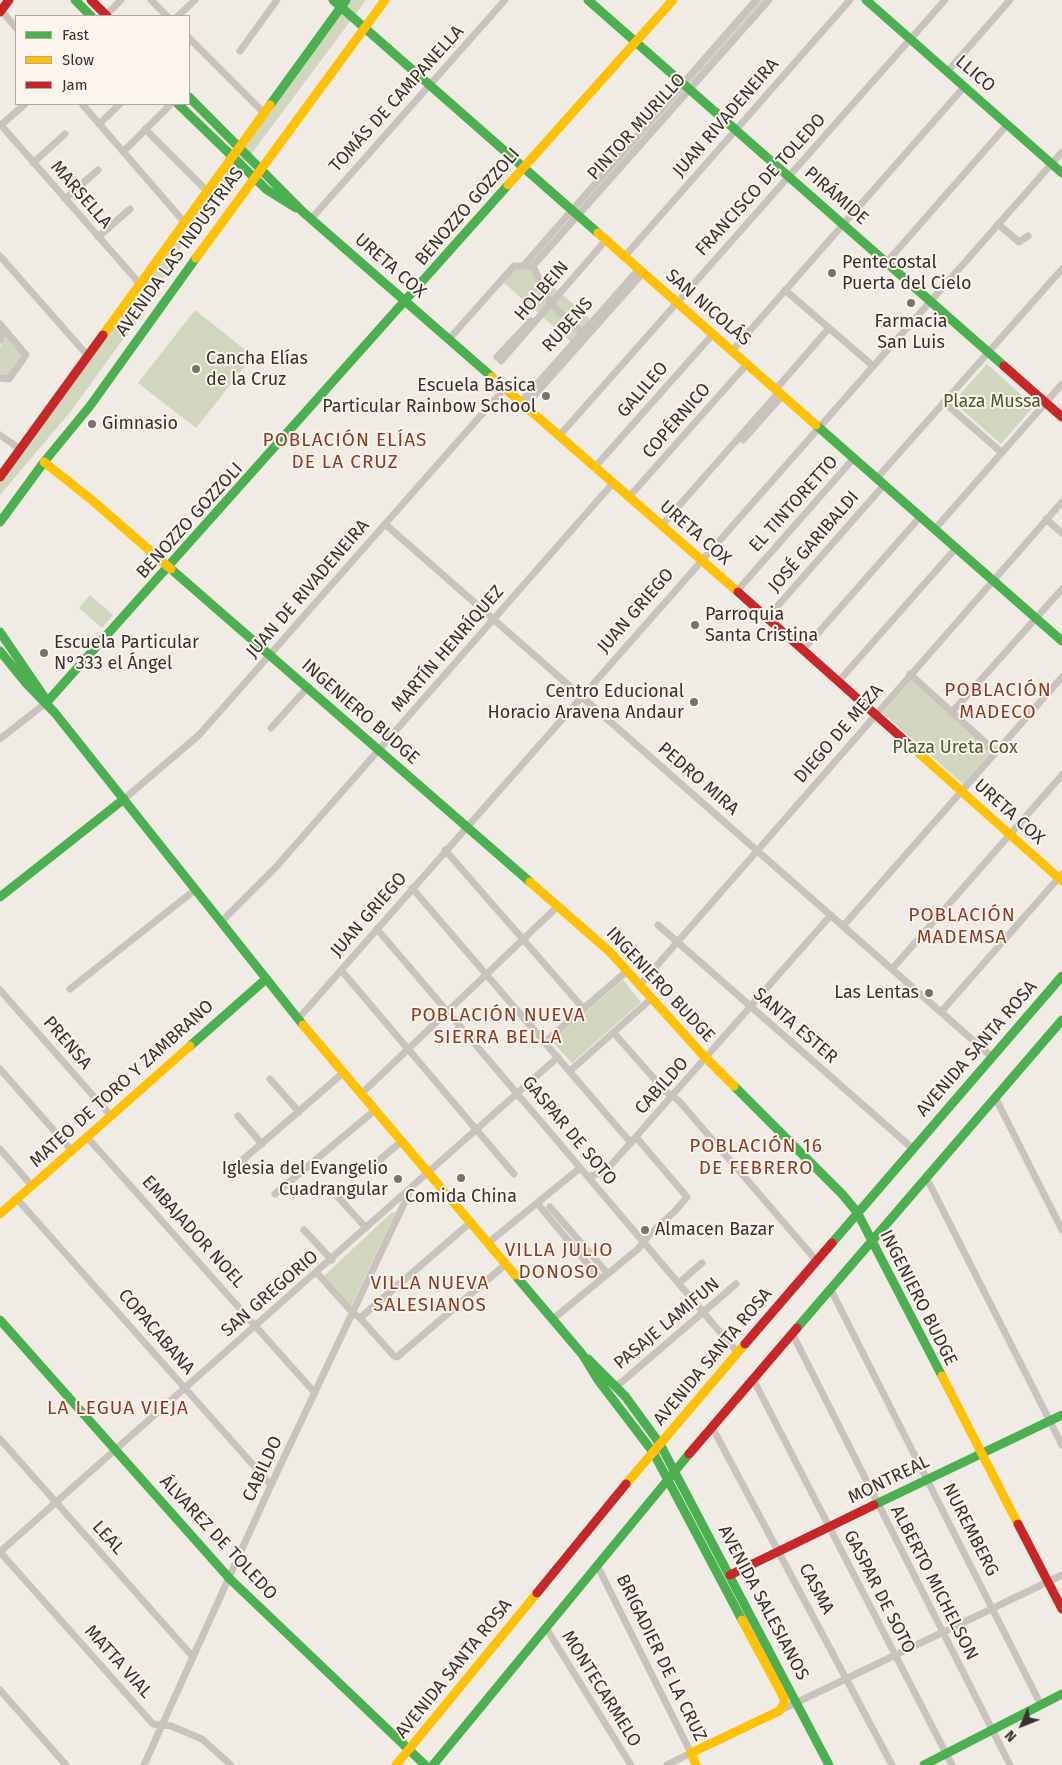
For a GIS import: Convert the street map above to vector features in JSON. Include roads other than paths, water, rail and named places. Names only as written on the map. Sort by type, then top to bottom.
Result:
[{"type":"street","points":[[9,0],[1,11],[15,27]]},
{"type":"street","points":[[75,0],[90,15]]},
{"type":"street","points":[[91,0],[105,15]]},
{"type":"street","points":[[107,15],[121,0]]},
{"type":"street","points":[[151,0],[166,15]]},
{"type":"street","points":[[179,15],[195,0]]},
{"type":"street","points":[[240,51],[277,0]]},
{"type":"street","name":"SAN NICOLÁS","points":[[333,0],[344,3],[364,29],[1062,641]]},
{"type":"street","name":"AVENIDA LAS INDUSTRIAS","points":[[0,522],[44,462],[94,401],[260,168],[385,0]]},
{"type":"street","name":"TOMÁS DE CAMPANELLA","points":[[311,219],[506,0]]},
{"type":"street","name":"PIRÁMIDE","points":[[588,0],[1062,417]]},
{"type":"street","name":"BENOZZO GOZZOLI","points":[[0,740],[60,690],[673,0]]},
{"type":"street","name":"PINTOR MURILLO","points":[[534,266],[575,213],[683,83],[756,0]]},
{"type":"street","name":"PINTOR MURILLO","points":[[449,339],[514,266],[524,265],[575,213],[690,90],[769,0]]},
{"type":"street","name":"JUAN RIVADENEIRA","points":[[625,256],[850,0]]},
{"type":"street","name":"FRANCISCO DE TOLEDO","points":[[559,436],[945,0]]},
{"type":"street","points":[[947,72],[1010,0]]},
{"type":"street","name":"LLICO","points":[[872,2],[910,39],[1062,173]]},
{"type":"street","name":"AVENIDA LAS INDUSTRIAS","points":[[0,477],[344,3]]},
{"type":"street","points":[[190,39],[264,113]]},
{"type":"street","points":[[732,351],[964,87]]},
{"type":"street","name":"URETA COX","points":[[190,98],[303,212],[1061,877]]},
{"type":"street","points":[[0,125],[24,105]]},
{"type":"street","points":[[83,105],[184,224]]},
{"type":"street","points":[[99,124],[119,105]]},
{"type":"street","points":[[123,152],[170,105]]},
{"type":"street","name":"URETA COX","points":[[179,105],[275,196],[303,212]]},
{"type":"street","name":"MARSELLA","points":[[0,125],[140,284]]},
{"type":"street","points":[[886,262],[1008,125]]},
{"type":"street","points":[[145,130],[207,192]]},
{"type":"street","points":[[33,162],[65,134]]},
{"type":"street","name":"JUAN GRIEGO","points":[[298,1019],[466,826],[1062,152]]},
{"type":"street","points":[[66,199],[98,170]]},
{"type":"street","points":[[98,237],[130,209]]},
{"type":"street","points":[[998,224],[1019,242],[1028,236]]},
{"type":"street","name":"HOLBEIN","points":[[499,359],[606,240]]},
{"type":"street","points":[[0,256],[88,356]]},
{"type":"street","points":[[524,265],[534,266],[550,302],[582,332]]},
{"type":"street","points":[[877,478],[1062,269]]},
{"type":"street","name":"RUBENS","points":[[523,404],[582,332],[641,271]]},
{"type":"street","name":"RUBENS","points":[[523,404],[641,271]]},
{"type":"street","points":[[786,290],[873,366]]},
{"type":"street","points":[[0,340],[2,326]]},
{"type":"street","points":[[0,378],[8,380],[26,355],[2,326]]},
{"type":"street","points":[[663,527],[779,392],[829,328]]},
{"type":"street","name":"GALILEO","points":[[595,467],[712,334]]},
{"type":"street","name":"COPÉRNICO","points":[[629,497],[747,364]]},
{"type":"street","points":[[935,529],[1062,384]]},
{"type":"street","name":"JUAN DE RIVADENEIRA","points":[[124,799],[190,744],[505,388]]},
{"type":"street","points":[[944,402],[1002,453]]},
{"type":"street","points":[[0,434],[20,449]]},
{"type":"street","name":"EL TINTORETTO","points":[[735,590],[853,457]]},
{"type":"street","name":"INGENIERO BUDGE","points":[[44,462],[78,488],[610,952],[706,1058],[835,1186],[856,1212],[1062,1609]]},
{"type":"street","name":"MARTÍN HENRÍQUEZ","points":[[222,922],[266,877],[613,483]]},
{"type":"street","name":"JOSÉ GARIBALDI","points":[[767,618],[884,485]]},
{"type":"street","name":"DIEGO DE MEZA","points":[[639,986],[1062,502]]},
{"type":"street","points":[[803,650],[920,516]]},
{"type":"street","points":[[1046,520],[1062,533]]},
{"type":"street","name":"PEDRO MIRA","points":[[385,524],[992,1057]]},
{"type":"street","points":[[838,682],[956,548]]},
{"type":"street","points":[[952,712],[1062,589]]},
{"type":"street","points":[[0,632],[38,685],[47,702]]},
{"type":"street","points":[[0,651],[25,682],[47,702],[298,1019],[582,1354]]},
{"type":"street","name":"URETA COX","points":[[910,674],[996,752]]},
{"type":"street","points":[[843,926],[1062,677]]},
{"type":"street","points":[[271,728],[307,688]]},
{"type":"street","points":[[892,969],[1062,775]]},
{"type":"street","points":[[0,897],[124,799]]},
{"type":"street","points":[[445,850],[582,1008]]},
{"type":"street","points":[[941,1012],[1061,877]]},
{"type":"street","points":[[412,888],[570,1072],[687,1197],[644,1242],[553,1319]]},
{"type":"street","points":[[70,989],[196,889]]},
{"type":"street","points":[[361,1094],[558,906]]},
{"type":"street","name":"CABILDO","points":[[588,1177],[608,1168],[634,1140],[831,915]]},
{"type":"street","name":"SANTA ESTER","points":[[658,925],[912,1148]]},
{"type":"street","name":"GASPAR DE SOTO","points":[[377,929],[737,1352]]},
{"type":"street","points":[[341,970],[514,1174]]},
{"type":"street","points":[[544,1042],[627,971]]},
{"type":"street","name":"AVENIDA SANTA ROSA","points":[[396,1765],[737,1352],[856,1212],[1062,976]]},
{"type":"street","name":"MATEO DE TORO Y ZAMBRANO","points":[[0,1214],[266,979]]},
{"type":"street","name":"PRENSA","points":[[0,990],[111,1116]]},
{"type":"street","points":[[570,1072],[651,999]]},
{"type":"street","points":[[433,1765],[441,1761],[674,1471],[1062,1020]]},
{"type":"street","points":[[614,1033],[664,1090],[673,1096],[816,1260]]},
{"type":"street","name":"SAN GREGORIO","points":[[0,1552],[332,1260],[428,1171],[558,1057]]},
{"type":"street","points":[[0,1069],[72,1151]]},
{"type":"street","points":[[231,1170],[343,1073]]},
{"type":"street","points":[[270,1078],[299,1112]]},
{"type":"street","points":[[995,1097],[1062,1230]]},
{"type":"street","points":[[275,1194],[375,1110]]},
{"type":"street","points":[[238,1116],[262,1144]]},
{"type":"street","name":"EMBAJADOR NOEL","points":[[87,1137],[315,1393]]},
{"type":"street","points":[[370,1168],[402,1141]]},
{"type":"street","points":[[0,1149],[32,1186]]},
{"type":"street","points":[[488,1243],[580,1168]]},
{"type":"street","points":[[926,1177],[1062,1445]]},
{"type":"street","name":"CABILDO","points":[[144,1765],[271,1486],[412,1186]]},
{"type":"street","points":[[338,1197],[366,1228]]},
{"type":"street","name":"COPACABANA","points":[[17,1199],[271,1486]]},
{"type":"street","points":[[537,1202],[608,1274]]},
{"type":"street","points":[[550,1207],[557,1222],[601,1280]]},
{"type":"street","points":[[360,1318],[471,1222]]},
{"type":"street","points":[[304,1230],[332,1260]]},
{"type":"street","points":[[316,1273],[397,1357],[506,1264]]},
{"type":"street","points":[[679,1283],[702,1264]]},
{"type":"street","name":"PASAJE LAMIFUN","points":[[617,1386],[736,1284]]},
{"type":"street","name":"NUREMBERG","points":[[830,1288],[1041,1705]]},
{"type":"street","name":"ÁLVAREZ DE TOLEDO","points":[[0,1320],[230,1579],[425,1765]]},
{"type":"street","name":"ALBERTO MICHELSON","points":[[792,1333],[1010,1765]]},
{"type":"street","name":"AVENIDA SALESIANOS","points":[[582,1354],[617,1386],[642,1416],[660,1444],[829,1765]]},
{"type":"street","name":"AVENIDA SALESIANOS","points":[[582,1354],[598,1380],[653,1452],[668,1479],[783,1695],[784,1704],[779,1711]]},
{"type":"street","name":"GASPAR DE SOTO","points":[[753,1379],[952,1765]]},
{"type":"street","name":"MONTREAL","points":[[730,1575],[1062,1415]]},
{"type":"street","name":"CASMA","points":[[712,1427],[892,1765]]},
{"type":"street","name":"LEAL","points":[[0,1439],[194,1657]]},
{"type":"street","name":"MATTA VIAL","points":[[0,1552],[151,1722],[162,1726],[171,1726],[207,1742],[231,1765]]},
{"type":"street","name":"BRIGADIER DE LA CRUZ","points":[[597,1565],[696,1765]]},
{"type":"street","points":[[667,1765],[1062,1575]]},
{"type":"street","name":"MONTECARMELO","points":[[546,1628],[631,1765]]},
{"type":"street","points":[[0,1690],[66,1765]]},
{"type":"street","points":[[924,1765],[1062,1694]]},
{"type":"place","name":"Pentecostal Puerta del Cielo","points":[[832,273]]},
{"type":"place","name":"Farmacia San Luis","points":[[911,303]]},
{"type":"place","name":"Cancha Elías de la Cruz","points":[[196,369]]},
{"type":"place","name":"Escuela Básica Particular Rainbow School","points":[[546,396]]},
{"type":"place","name":"Gimnasio","points":[[92,424]]},
{"type":"place","name":"Parroquia Santa Cristina","points":[[695,625]]},
{"type":"place","name":"Escuela Particular N°333 el Ángel","points":[[44,653]]},
{"type":"place","name":"Centro Educional Horacio Aravena Andaur","points":[[694,702]]},
{"type":"place","name":"Las Lentas","points":[[929,993]]},
{"type":"place","name":"Comida China","points":[[461,1178]]},
{"type":"place","name":"Iglesia del Evangelio Cuadrangular","points":[[398,1179]]},
{"type":"place","name":"Almacen Bazar","points":[[645,1230]]},
{"type":"district","name":"POBLACIÓN ELÍAS DE LA CRUZ","points":[[345,452]]},
{"type":"district","name":"POBLACIÓN MADECO","points":[[998,702]]},
{"type":"district","name":"POBLACIÓN MADEMSA","points":[[962,927]]},
{"type":"district","name":"POBLACIÓN NUEVA SIERRA BELLA","points":[[498,1027]]},
{"type":"district","name":"POBLACIÓN 16 DE FEBRERO","points":[[756,1158]]},
{"type":"district","name":"VILLA JULIO DONOSO","points":[[559,1262]]},
{"type":"district","name":"VILLA NUEVA SALESIANOS","points":[[430,1295]]},
{"type":"district","name":"LA LEGUA VIEJA","points":[[118,1409]]},
{"type":"park label","name":"Plaza Mussa","points":[[992,402]]},
{"type":"park label","name":"Plaza Ureta Cox","points":[[955,748]]}]
